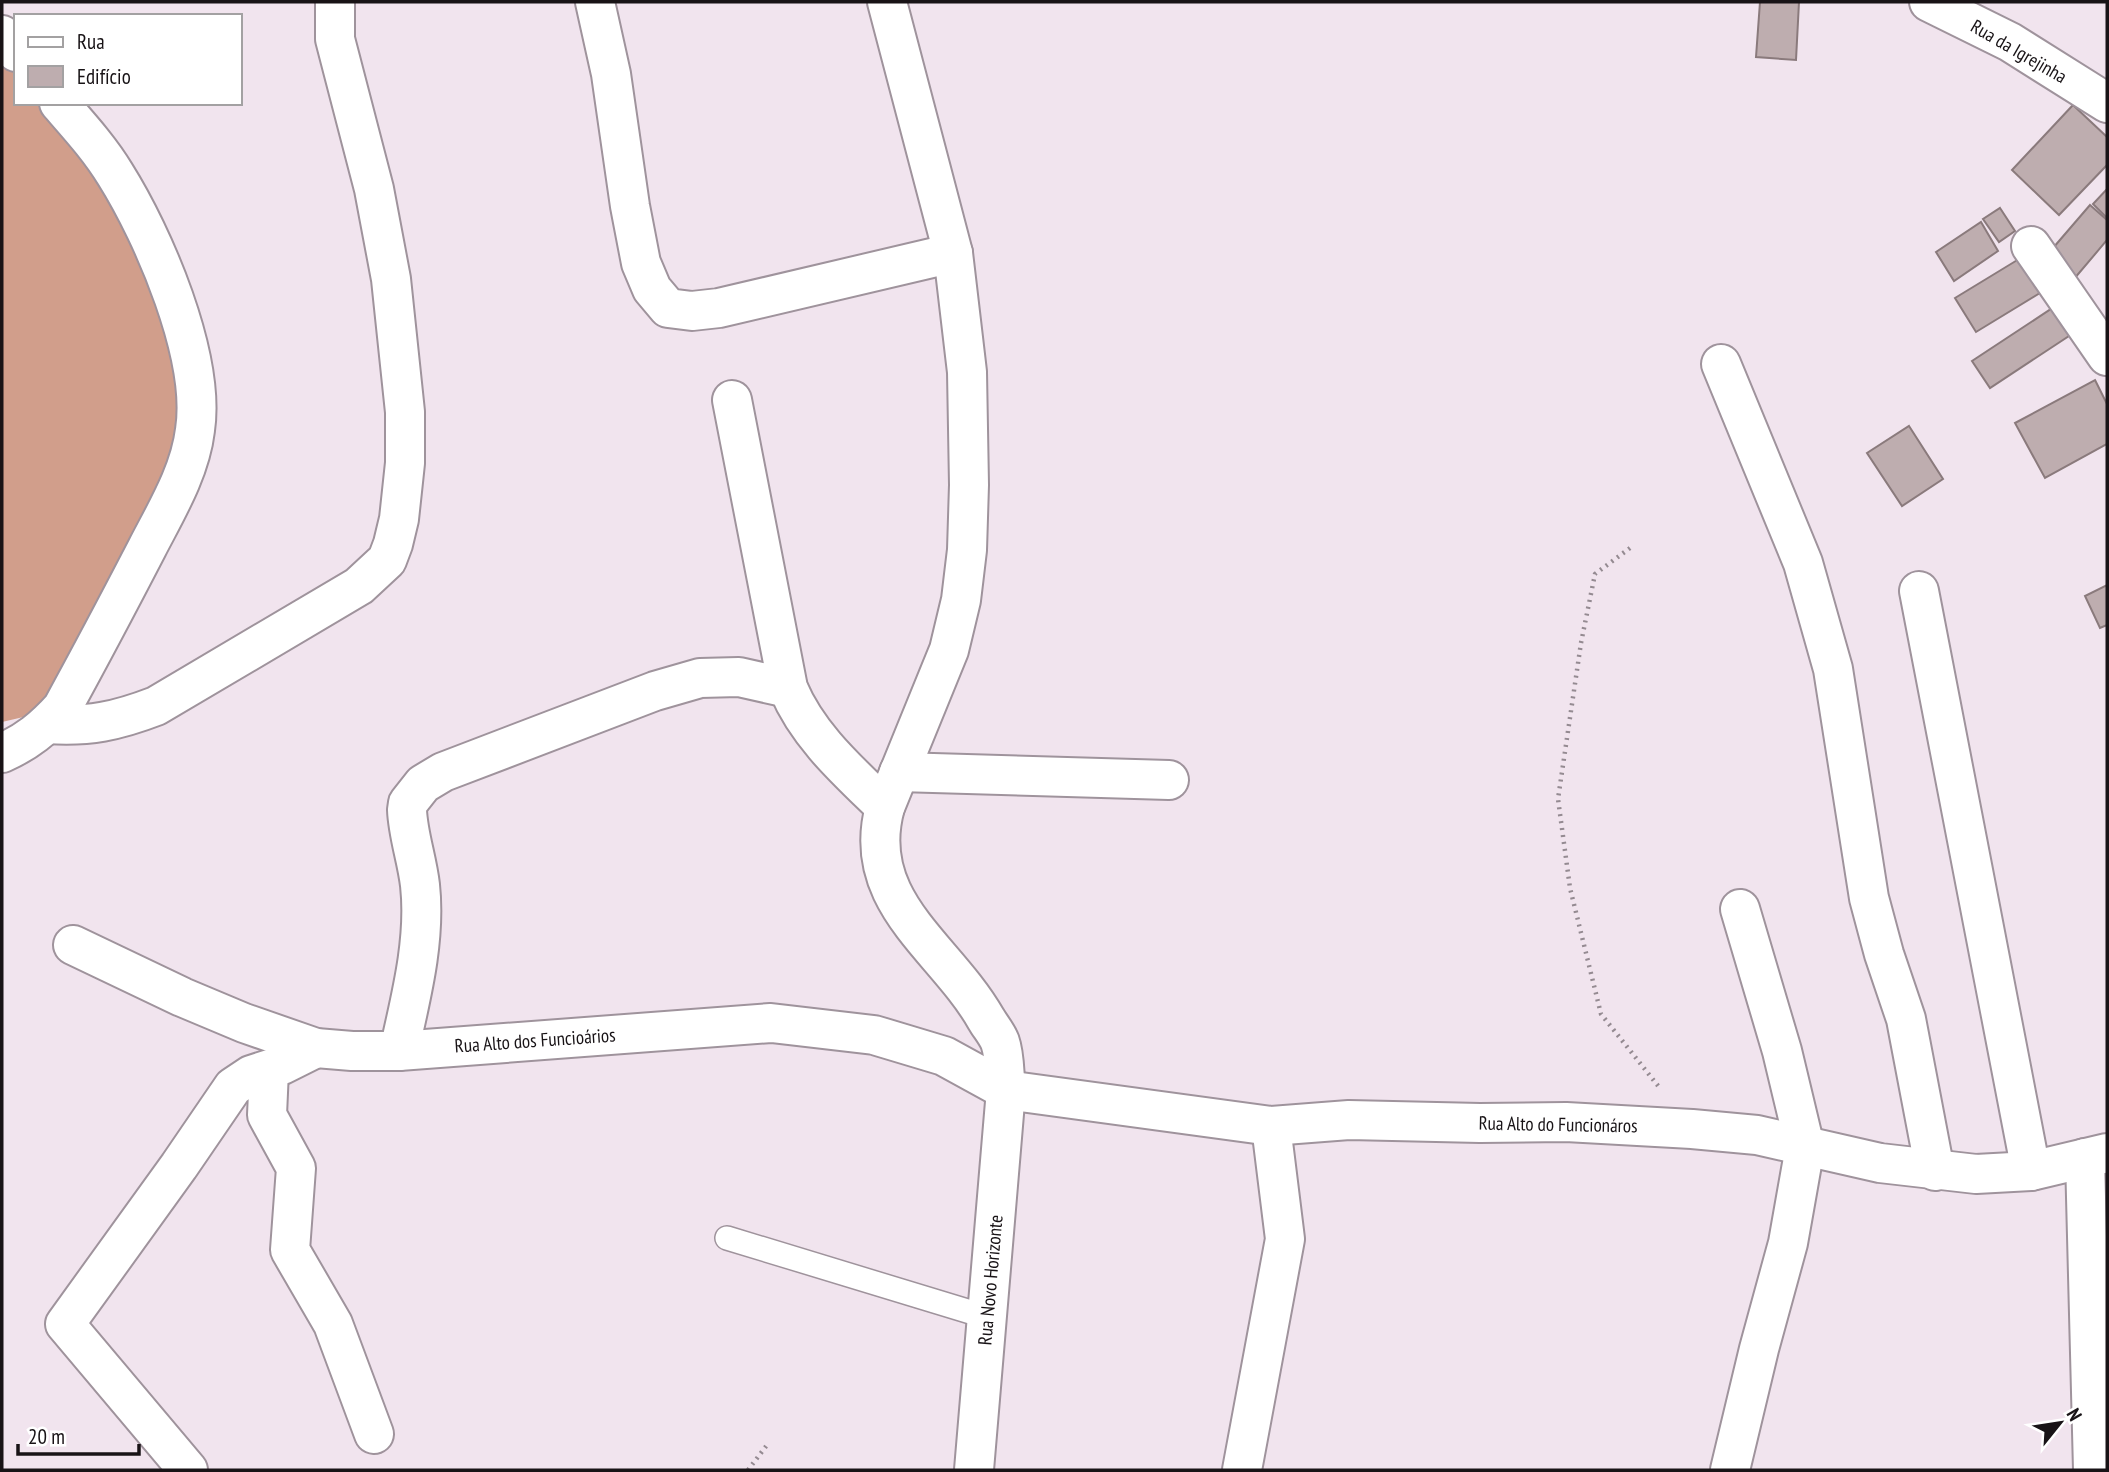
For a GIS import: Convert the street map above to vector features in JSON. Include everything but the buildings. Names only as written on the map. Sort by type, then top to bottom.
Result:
[{"type":"street","points":[[47,724],[70,726],[119,720],[156,706],[359,586],[387,560],[399,519],[405,463],[405,412],[399,341],[391,279],[374,189],[335,39],[335,2]]},
{"type":"street","points":[[595,2],[611,74],[641,263],[652,289],[668,308],[692,311],[719,308],[953,253]]},
{"type":"street","name":"Rua Novo Horizonte","points":[[887,2],[953,253],[967,384],[967,550],[961,600],[949,650],[885,807],[879,829],[885,880],[901,909],[978,1004],[1000,1042],[1006,1090],[974,1470]]},
{"type":"street","name":"Rua da Igrejinha","points":[[1929,2],[2010,42],[2107,103]]},
{"type":"street","points":[[2,35],[14,50]]},
{"type":"street","points":[[2,752],[27,741],[62,708],[173,495],[188,462],[195,430],[197,399],[184,329],[141,217],[114,172],[61,105]]},
{"type":"street","points":[[2031,246],[2107,356]]},
{"type":"street","points":[[1721,365],[1803,563],[1833,669],[1870,898],[1884,954],[1906,1019],[1935,1171]]},
{"type":"street","points":[[732,400],[788,688],[797,710],[813,732],[840,764],[885,807]]},
{"type":"street","points":[[1919,591],[2031,1171]]},
{"type":"street","points":[[399,1051],[415,980],[419,940],[420,886],[407,810],[408,803],[423,784],[443,772],[514,744],[655,691],[700,678],[738,677],[788,688]]},
{"type":"street","points":[[899,772],[1169,780]]},
{"type":"street","points":[[1730,1470],[1752,1374],[1788,1243],[1805,1147],[1768,1000],[1740,909]]},
{"type":"street","name":"Rua Alto dos Funcioários","points":[[72,945],[182,997],[244,1023],[316,1048],[399,1051],[771,1023],[874,1035],[944,1056],[1006,1090]]},
{"type":"street","points":[[188,1470],[65,1324],[233,1087],[251,1076],[316,1048]]},
{"type":"street","points":[[269,1070],[267,1115],[296,1168],[290,1251],[333,1324],[374,1434]]},
{"type":"street","name":"Rua Alto do Funcionáros","points":[[1006,1090],[1270,1126],[1349,1120],[1566,1122],[1692,1129],[1757,1135],[1880,1163],[1976,1174],[2031,1171],[2096,1155]]},
{"type":"street","points":[[1242,1470],[1286,1239],[1270,1126]]},
{"type":"street","points":[[2093,1470],[2096,1155]]},
{"type":"lane","points":[[727,1238],[987,1317]]},
{"type":"path","points":[[1630,548],[1595,574],[1581,643],[1558,799],[1570,888],[1601,1014],[1692,1129]]},
{"type":"path","points":[[748,1470],[767,1445]]},
{"type":"shaded area","points":[[2,43],[14,58],[14,105],[48,105],[149,239],[197,399],[62,708],[2,722]]}]
